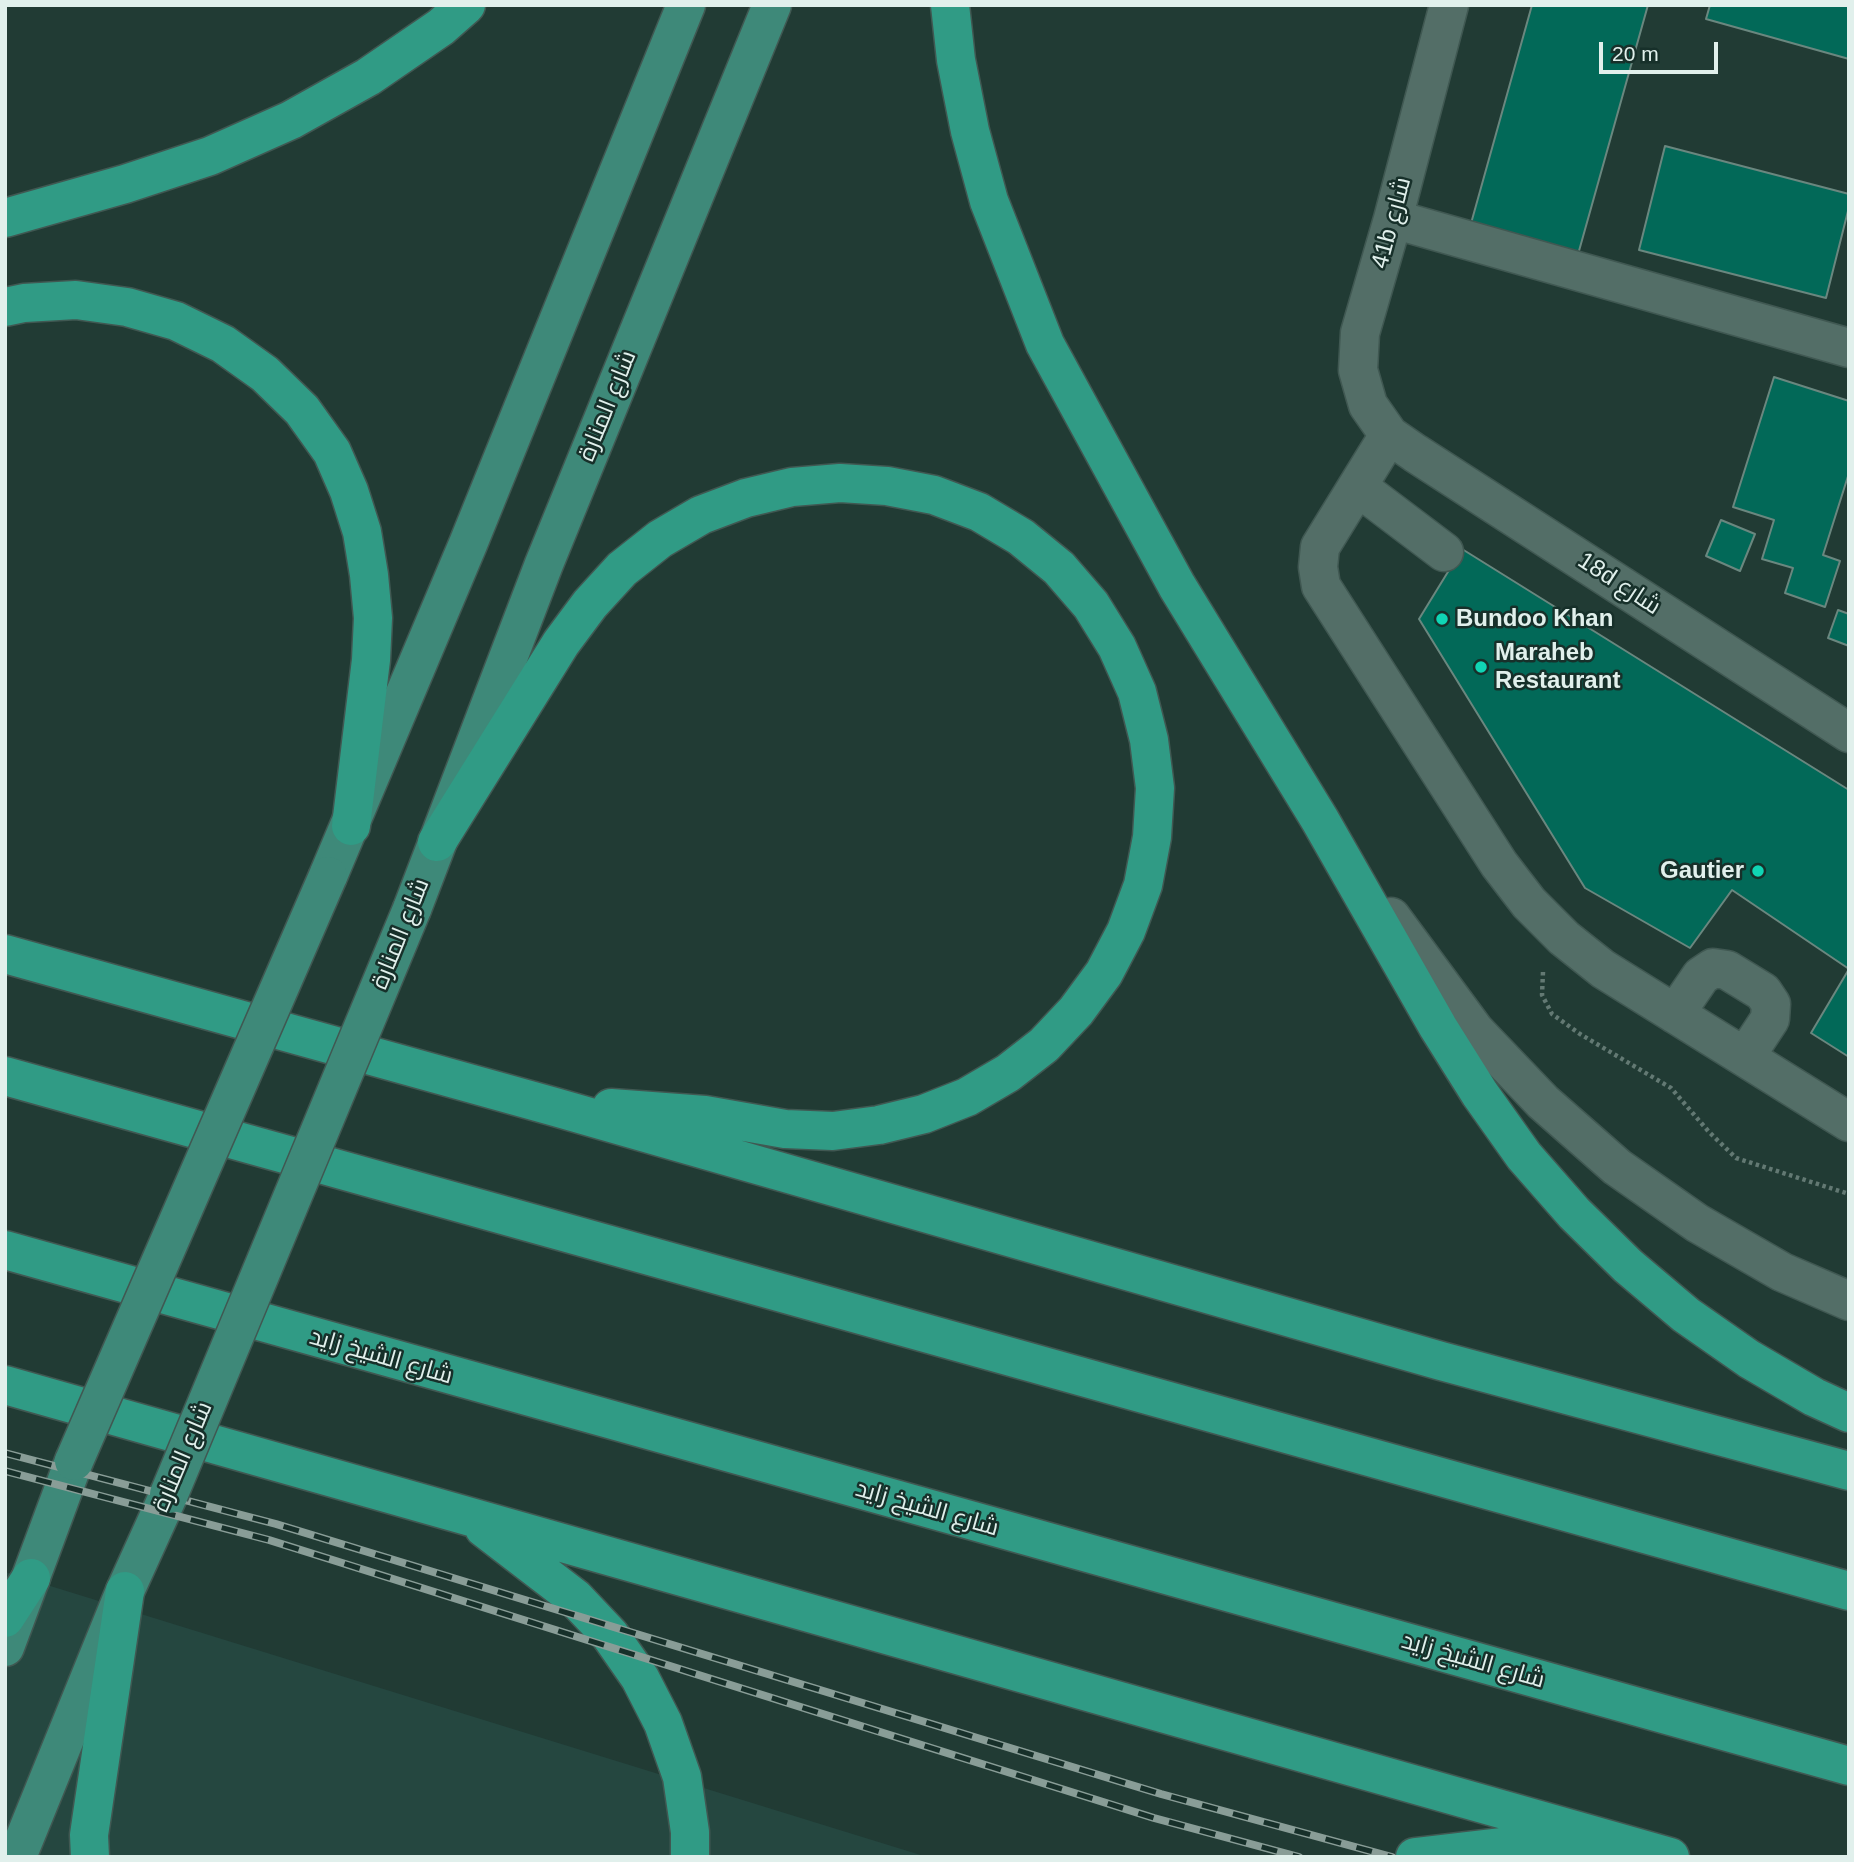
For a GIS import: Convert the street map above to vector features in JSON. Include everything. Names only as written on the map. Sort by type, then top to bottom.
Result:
[{"type":"highway","points":[[5,218],[125,184],[209,156],[291,120],[368,77],[441,27],[467,5]]},
{"type":"highway","points":[[950,5],[956,60],[970,131],[989,201],[1045,344],[1177,586],[1320,820],[1431,1016],[1480,1094],[1524,1156],[1574,1213],[1628,1266],[1686,1315],[1749,1359],[1814,1397],[1849,1413]]},
{"type":"highway","points":[[5,307],[24,303],[76,300],[127,307],[176,321],[223,344],[265,374],[302,410],[332,452],[349,491],[362,532],[373,618],[371,660],[351,826]]},
{"type":"highway","points":[[437,842],[561,643],[590,604],[622,569],[660,539],[701,515],[746,498],[792,487],[864,484],[934,495],[979,512],[1021,537],[1059,568],[1091,605],[1118,647],[1137,692],[1149,740],[1155,788],[1152,837],[1143,885],[1126,931],[1104,973],[1076,1011],[1044,1045],[1007,1073],[967,1097],[924,1114],[878,1125],[832,1130],[785,1129],[705,1115],[645,1109],[555,1107]]},
{"type":"highway","points":[[5,933],[85,976]]},
{"type":"highway","points":[[5,954],[555,1107],[1441,1361],[1849,1471]]},
{"type":"highway","points":[[5,1076],[1849,1591]]},
{"type":"highway","name":"شارع الشيخ زايد","points":[[5,1251],[1849,1766]]},
{"type":"highway","points":[[5,1385],[1665,1855]]},
{"type":"highway","points":[[465,1514],[550,1576],[575,1598],[610,1635],[640,1678],[663,1723],[682,1777],[690,1832],[690,1857]]},
{"type":"highway","points":[[5,1619],[32,1578]]},
{"type":"highway","points":[[90,1857],[89,1835],[125,1591]]},
{"type":"highway","points":[[1415,1857],[1509,1846],[1574,1846],[1665,1855]]},
{"type":"main road","points":[[5,1647],[74,1461],[351,826],[686,5]]},
{"type":"main road","name":"شارع المنارة","points":[[17,1857],[125,1591],[169,1494],[412,909],[544,564],[772,5]]},
{"type":"street","points":[[963,5],[970,131]]},
{"type":"street","name":"41b شارع","points":[[1389,435],[1368,405],[1358,370],[1360,333],[1394,219],[1450,5]]},
{"type":"street","points":[[1394,219],[1849,348]]},
{"type":"street","points":[[1389,435],[1320,547],[1318,566],[1321,586],[1499,863],[1529,903],[1564,938],[1604,969],[1849,1122]]},
{"type":"street","name":"18d شارع","points":[[1389,435],[1842,719]]},
{"type":"street","points":[[1350,498],[1437,561]]},
{"type":"street","points":[[1320,820],[1475,1031],[1543,1102],[1617,1167],[1697,1223],[1782,1272],[1849,1301]]},
{"type":"street","points":[[1675,1014],[1706,971],[1713,968],[1727,970],[1763,992],[1771,1004],[1770,1019],[1745,1057]]},
{"type":"path","points":[[1564,938],[1543,972],[1542,995],[1552,1014],[1580,1034],[1671,1088],[1736,1158],[1849,1194]]},
{"type":"shaded area","points":[[5,1572],[927,1857],[5,1857]]},
{"type":"building","points":[[1532,5],[1648,5],[1577,258],[1470,227]]},
{"type":"building","points":[[1710,5],[1849,5],[1849,59],[1706,19]]},
{"type":"building","points":[[1665,146],[1849,194],[1849,207],[1826,298],[1639,250]]},
{"type":"building","points":[[1774,377],[1849,401],[1849,473],[1823,555],[1840,561],[1825,607],[1785,593],[1793,568],[1762,559],[1774,520],[1733,507]]},
{"type":"building","points":[[1721,520],[1755,534],[1740,571],[1706,556]]},
{"type":"building","points":[[1462,549],[1849,790],[1849,969],[1732,890],[1690,948],[1585,888],[1419,619]]},
{"type":"building","points":[[1838,610],[1849,614],[1849,646],[1828,638]]},
{"type":"building","points":[[1849,969],[1849,1057],[1811,1033]]},
{"type":"railway","points":[[5,1453],[276,1524],[1161,1794],[1392,1857]]},
{"type":"railway","points":[[5,1471],[269,1540],[1154,1818],[1299,1857]]},
{"type":"place","name":"Bundoo Khan","points":[[1442,619]]},
{"type":"place","name":"Maraheb Restaurant","points":[[1481,667]]},
{"type":"place","name":"Gautier","points":[[1758,871]]}]
